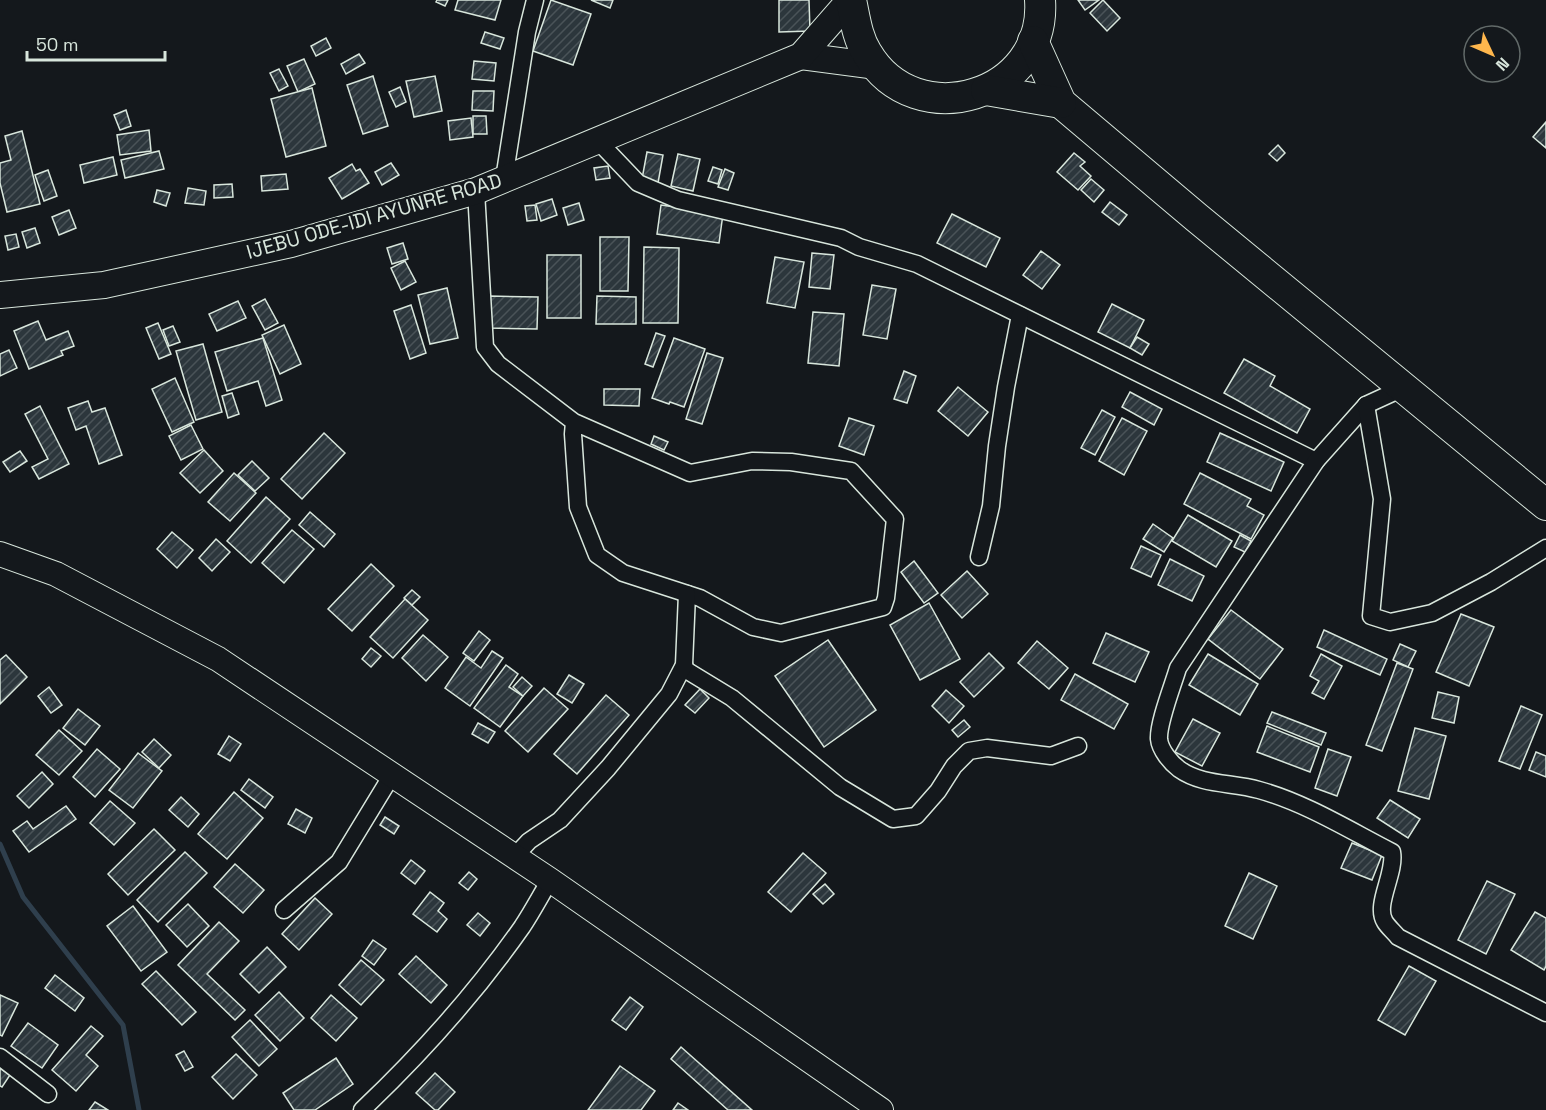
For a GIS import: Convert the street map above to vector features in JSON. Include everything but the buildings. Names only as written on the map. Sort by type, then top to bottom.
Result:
[{"type":"highway","points":[[851,0],[860,37],[867,53],[877,66],[903,88],[936,98],[962,97],[986,90],[1015,70],[1034,41],[1039,24],[1040,0]]},
{"type":"highway","points":[[1034,41],[1061,103],[1546,505]]},
{"type":"highway","points":[[986,90],[1061,103]]},
{"type":"main road","points":[[801,56],[851,0]]},
{"type":"main road","name":"IJEBU ODE-IDI AYUNRE ROAD","points":[[0,295],[104,285],[291,244],[476,191],[801,56]]},
{"type":"main road","points":[[801,56],[877,66]]},
{"type":"main road","points":[[0,554],[56,574],[218,659],[515,856],[881,1110]]},
{"type":"street","points":[[504,179],[527,32],[535,0]]},
{"type":"street","points":[[597,140],[638,183],[678,200],[841,238],[859,247],[917,264],[1316,461]]},
{"type":"street","points":[[476,191],[485,347],[498,364],[573,422],[690,473],[753,461],[791,462],[851,471],[895,519],[883,607],[781,633],[753,627],[700,598],[623,573],[597,555],[578,507],[573,422]]},
{"type":"street","points":[[979,557],[991,506],[997,446],[1020,315]]},
{"type":"street","points":[[1403,388],[1366,405],[1316,461],[1178,668],[1165,707],[1159,740],[1167,757],[1180,769],[1195,777],[1230,786],[1257,789],[1299,804],[1392,852],[1393,867],[1382,914],[1385,922],[1398,937],[1546,1013]]},
{"type":"street","points":[[1366,405],[1382,499],[1371,616],[1390,622],[1432,613],[1491,582],[1546,548]]},
{"type":"street","points":[[515,856],[529,841],[560,820],[669,693],[684,665],[687,594]]},
{"type":"street","points":[[684,665],[687,670],[732,698],[840,788],[892,819],[916,816],[938,791],[954,766],[969,751],[987,748],[1051,756],[1078,746]]},
{"type":"street","points":[[284,910],[339,862],[392,775]]},
{"type":"street","points":[[362,1110],[408,1065],[472,993],[523,926],[550,880]]},
{"type":"street","points":[[0,1057],[48,1094]]},
{"type":"waterway","points":[[0,844],[23,897],[123,1025],[139,1110]]}]
